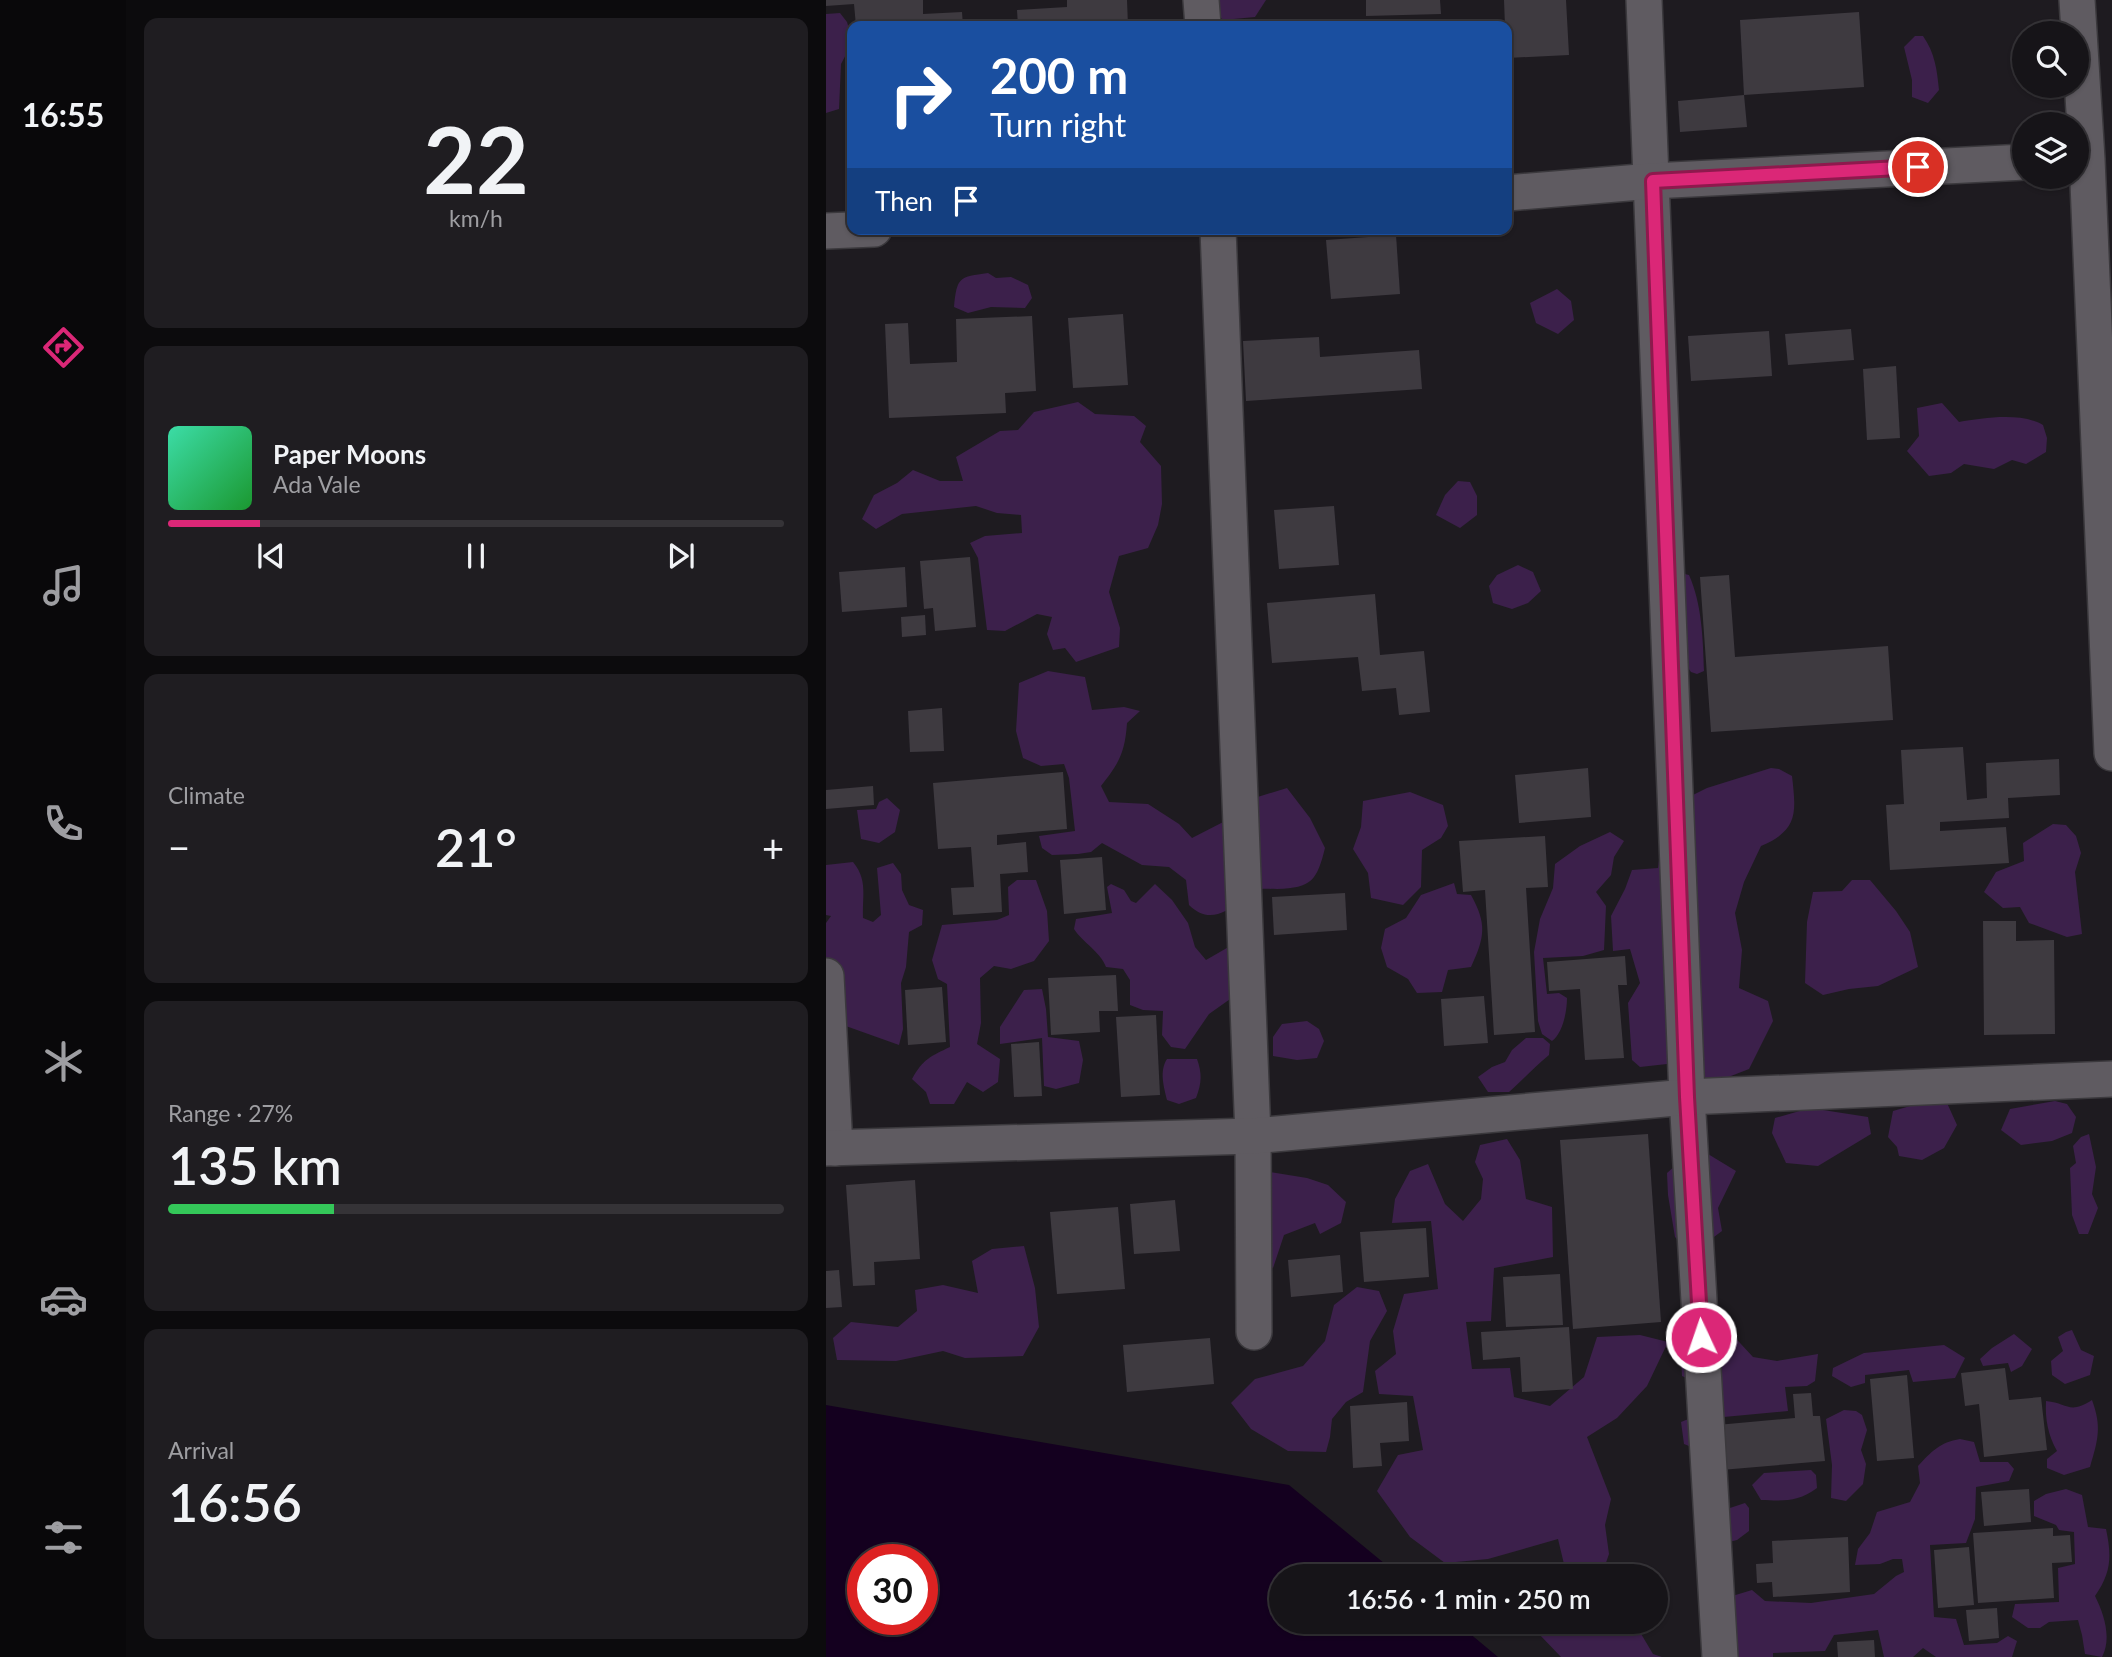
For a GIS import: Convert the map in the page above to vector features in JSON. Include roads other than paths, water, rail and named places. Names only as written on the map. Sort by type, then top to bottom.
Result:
[{"type":"street","points":[[1201,0],[1203,21]]},
{"type":"street","points":[[1644,0],[1687,1097],[1720,1657]]},
{"type":"street","points":[[2077,0],[2092,159],[2112,753]]},
{"type":"street","points":[[1512,193],[1653,181],[2012,163]]},
{"type":"street","points":[[826,231],[847,230]]},
{"type":"street","points":[[1218,235],[1254,1136],[1254,1332]]},
{"type":"street","points":[[826,976],[831,1148],[1254,1136],[1687,1097],[2112,1079]]}]
